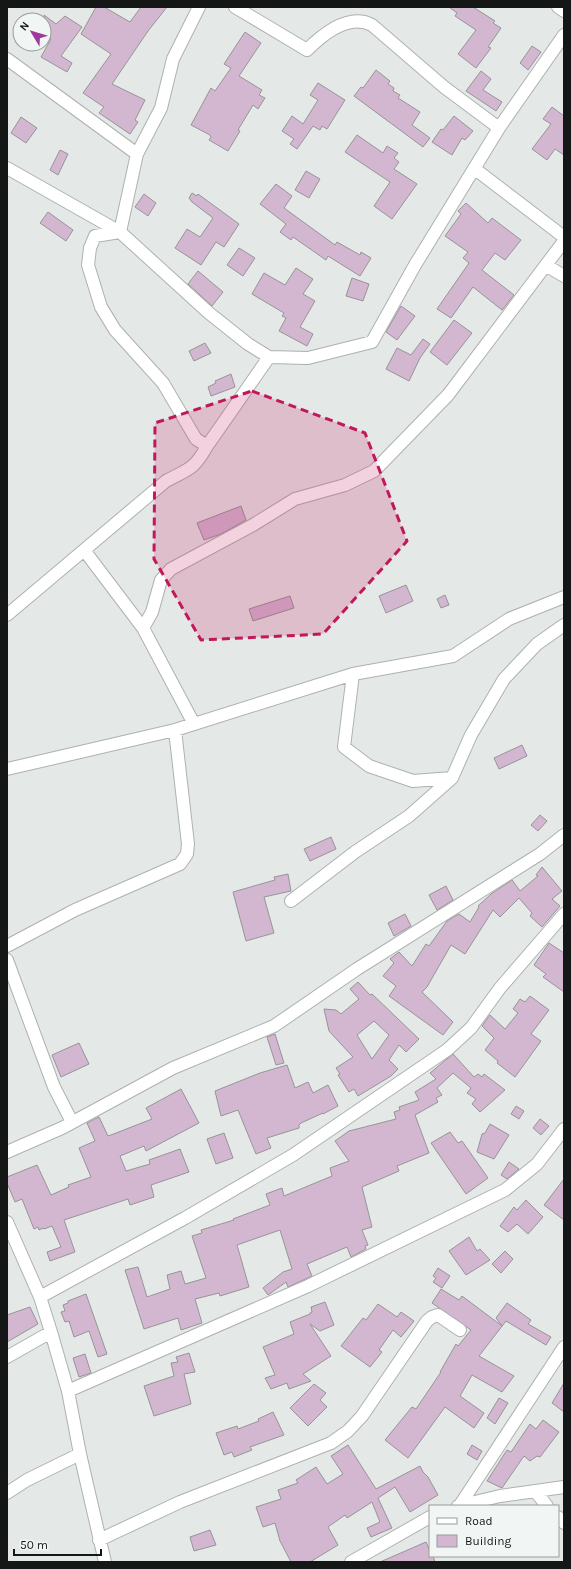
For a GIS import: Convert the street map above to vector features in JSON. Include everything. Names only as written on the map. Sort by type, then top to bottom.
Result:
[{"type":"street","points":[[120,232],[137,154],[161,108],[173,59],[199,7]]},
{"type":"street","points":[[235,7],[307,50],[322,35],[354,20],[363,20],[372,25],[444,87],[499,128]]},
{"type":"street","points":[[558,7],[564,11]]},
{"type":"street","points":[[7,168],[120,232],[209,313],[248,344],[269,357],[308,358],[372,342],[415,265],[499,128],[564,35]]},
{"type":"street","points":[[7,59],[137,154]]},
{"type":"street","points":[[475,169],[564,237]]},
{"type":"street","points":[[120,232],[95,236],[90,248],[88,265],[101,307],[116,330],[163,384],[196,439],[207,446]]},
{"type":"street","points":[[143,628],[152,612],[161,580],[172,569],[253,525],[296,499],[345,485],[374,471],[448,395],[547,266],[564,241]]},
{"type":"street","points":[[547,266],[564,276]]},
{"type":"street","points":[[7,615],[166,481],[191,469],[199,461],[207,446],[269,357]]},
{"type":"street","points":[[84,550],[143,628],[194,724]]},
{"type":"street","points":[[7,769],[175,730],[353,674],[453,656],[509,619],[564,597]]},
{"type":"street","points":[[291,901],[355,852],[409,816],[452,778],[471,735],[504,679],[537,644],[564,625]]},
{"type":"street","points":[[353,674],[344,748],[369,766],[413,782],[452,778]]},
{"type":"street","points":[[7,946],[75,910],[180,864],[187,854],[188,844],[175,730]]},
{"type":"street","points":[[7,1152],[72,1122],[173,1068],[274,1026],[357,969],[540,854],[564,836]]},
{"type":"street","points":[[40,1297],[185,1218],[293,1155],[448,1050],[472,1028],[500,988],[564,914]]},
{"type":"street","points":[[7,960],[54,1087],[72,1122]]},
{"type":"street","points":[[68,1391],[300,1289],[505,1190],[537,1164],[564,1129]]},
{"type":"street","points":[[7,1222],[40,1297],[51,1332],[68,1391],[80,1454],[105,1562]]},
{"type":"street","points":[[100,1540],[180,1502],[331,1443],[348,1431],[362,1416],[427,1321],[432,1317],[438,1316],[460,1330]]},
{"type":"street","points":[[7,1357],[51,1332]]},
{"type":"street","points":[[460,1505],[564,1347]]},
{"type":"street","points":[[7,1493],[28,1480],[80,1454]]},
{"type":"street","points":[[463,1505],[500,1496],[564,1487]]},
{"type":"street","points":[[535,1491],[546,1505]]},
{"type":"street","points":[[351,1562],[429,1518]]},
{"type":"highlighted area","points":[[252,391],[365,433],[407,541],[323,634],[201,640],[154,559],[155,423]]},
{"type":"building","points":[[96,7],[104,7],[130,22],[141,7],[167,7],[148,31],[112,84],[145,100],[135,120],[138,122],[130,134],[99,113],[104,107],[83,93],[111,54],[81,34]]},
{"type":"building","points":[[449,7],[473,7],[495,21],[493,23],[501,28],[488,47],[491,48],[476,68],[458,54],[476,30],[455,16],[457,13]]},
{"type":"building","points":[[65,16],[82,27],[61,56],[72,63],[67,72],[41,57],[44,52],[52,52],[52,21],[56,24]]},
{"type":"building","points":[[245,32],[261,43],[239,76],[262,90],[259,95],[265,98],[258,109],[253,105],[238,130],[240,131],[228,151],[209,140],[211,137],[210,135],[191,125],[211,88],[215,91],[231,68],[224,64]]},
{"type":"building","points":[[532,46],[541,52],[528,70],[520,63]]},
{"type":"building","points":[[376,70],[390,81],[388,84],[394,88],[393,91],[400,95],[398,98],[420,112],[412,125],[430,138],[423,147],[354,96],[361,87],[363,88]]},
{"type":"building","points":[[481,71],[491,79],[483,90],[502,102],[496,111],[466,91]]},
{"type":"building","points":[[318,83],[345,100],[327,129],[322,126],[320,130],[313,126],[297,149],[290,144],[294,139],[282,131],[292,116],[303,124],[318,100],[310,95]]},
{"type":"building","points":[[552,107],[564,116],[564,155],[555,149],[547,160],[532,149],[551,124],[543,119]]},
{"type":"building","points":[[454,116],[473,131],[465,140],[462,138],[452,155],[432,142],[441,129],[443,130]]},
{"type":"building","points":[[21,117],[37,128],[26,143],[11,133]]},
{"type":"building","points":[[357,135],[383,153],[387,146],[398,153],[394,158],[399,162],[394,169],[417,184],[392,219],[374,206],[390,182],[345,152]]},
{"type":"building","points":[[60,150],[68,154],[58,175],[50,170]]},
{"type":"building","points":[[306,171],[320,179],[309,198],[295,190]]},
{"type":"building","points":[[276,184],[292,196],[284,208],[335,245],[337,242],[360,255],[361,252],[371,258],[360,276],[328,256],[326,260],[293,237],[291,240],[280,232],[286,224],[260,204]]},
{"type":"building","points":[[192,193],[197,196],[198,194],[239,224],[224,247],[216,242],[201,265],[175,248],[187,229],[200,237],[213,218],[192,202],[189,198]]},
{"type":"building","points":[[144,194],[156,203],[148,216],[135,207]]},
{"type":"building","points":[[466,203],[488,223],[492,218],[521,240],[505,260],[495,253],[482,270],[514,295],[502,310],[473,287],[451,318],[437,309],[469,263],[463,258],[468,252],[445,236],[461,214],[458,211]]},
{"type":"building","points":[[48,212],[73,230],[66,241],[40,223]]},
{"type":"building","points":[[239,248],[255,258],[243,276],[227,265]]},
{"type":"building","points":[[296,268],[313,279],[303,294],[315,301],[300,327],[313,334],[307,346],[279,331],[286,318],[282,316],[284,313],[252,294],[264,273],[285,285]]},
{"type":"building","points":[[198,271],[223,292],[212,306],[188,284]]},
{"type":"building","points":[[352,278],[369,284],[363,301],[346,296]]},
{"type":"building","points":[[401,306],[415,316],[397,340],[386,332]]},
{"type":"building","points":[[454,320],[472,333],[447,365],[430,352]]},
{"type":"building","points":[[423,339],[430,344],[420,358],[409,381],[386,369],[397,348],[411,355]]},
{"type":"building","points":[[205,343],[211,353],[194,361],[189,351]]},
{"type":"building","points":[[231,374],[235,387],[211,396],[208,387],[216,383],[215,381]]},
{"type":"building","points":[[241,506],[246,520],[221,534],[204,540],[197,523]]},
{"type":"building","points":[[406,585],[413,601],[386,613],[379,596]]},
{"type":"building","points":[[445,595],[449,605],[441,608],[437,599]]},
{"type":"building","points":[[290,596],[294,608],[253,621],[249,609]]},
{"type":"building","points":[[522,745],[527,756],[499,769],[494,758]]},
{"type":"building","points":[[540,815],[547,821],[538,831],[531,825]]},
{"type":"building","points":[[331,837],[336,849],[310,861],[304,849]]},
{"type":"building","points":[[542,867],[562,891],[552,899],[560,906],[542,927],[530,916],[532,913],[519,898],[500,917],[493,910],[465,954],[451,945],[427,987],[422,992],[453,1022],[443,1035],[389,996],[396,986],[383,976],[394,963],[390,959],[399,952],[412,966],[426,944],[429,946],[447,921],[459,914],[470,922],[479,907],[478,906],[491,894],[512,880],[520,891],[538,876],[536,875]]},
{"type":"building","points":[[288,874],[291,891],[264,897],[274,933],[246,941],[233,892],[275,880],[274,877]]},
{"type":"building","points":[[446,886],[453,900],[437,910],[429,895]]},
{"type":"building","points":[[405,914],[411,926],[394,936],[388,923]]},
{"type":"building","points":[[549,943],[564,953],[564,992],[543,977],[546,974],[534,965]]},
{"type":"building","points":[[358,982],[370,995],[372,994],[419,1039],[406,1052],[399,1045],[389,1060],[398,1069],[391,1076],[358,1096],[354,1089],[349,1092],[338,1075],[340,1074],[336,1068],[353,1057],[329,1031],[324,1009],[336,1010],[341,1014],[359,999],[350,989]],"holes":[[[374,1021],[389,1035],[372,1059],[357,1035]]]},
{"type":"building","points":[[530,996],[549,1010],[531,1034],[541,1041],[515,1077],[497,1063],[498,1061],[485,1050],[494,1038],[482,1026],[490,1015],[505,1029],[518,1013],[513,1009],[520,999],[525,1002]]},
{"type":"building","points":[[275,1034],[284,1063],[276,1065],[267,1037]]},
{"type":"building","points":[[79,1043],[89,1064],[61,1077],[52,1055]]},
{"type":"building","points":[[453,1054],[474,1077],[478,1074],[482,1077],[484,1074],[505,1090],[480,1112],[472,1104],[476,1099],[467,1093],[471,1088],[453,1073],[437,1088],[442,1095],[436,1098],[438,1102],[415,1115],[429,1153],[397,1166],[399,1171],[362,1187],[372,1227],[362,1230],[368,1245],[365,1246],[366,1249],[351,1257],[347,1247],[307,1264],[312,1276],[288,1287],[286,1282],[268,1295],[263,1288],[283,1272],[292,1269],[280,1230],[237,1245],[249,1287],[220,1296],[219,1293],[195,1299],[202,1323],[181,1330],[178,1318],[144,1329],[125,1270],[138,1267],[147,1297],[170,1289],[167,1275],[181,1271],[185,1284],[206,1278],[192,1236],[202,1233],[201,1230],[234,1220],[233,1219],[270,1205],[266,1194],[282,1188],[284,1196],[332,1176],[330,1168],[349,1161],[335,1141],[349,1131],[396,1119],[394,1112],[400,1110],[399,1107],[419,1100],[415,1092],[436,1079],[430,1073]]},
{"type":"building","points":[[287,1065],[295,1088],[308,1082],[313,1093],[328,1085],[338,1106],[301,1123],[299,1128],[267,1138],[271,1148],[256,1154],[238,1110],[221,1116],[215,1091],[260,1073]]},
{"type":"building","points":[[181,1089],[199,1123],[146,1151],[144,1146],[120,1156],[126,1171],[150,1164],[149,1160],[180,1149],[189,1172],[151,1185],[154,1197],[130,1205],[128,1199],[64,1220],[75,1252],[50,1261],[47,1252],[61,1247],[52,1226],[39,1230],[38,1227],[34,1229],[22,1199],[15,1202],[7,1183],[7,1177],[37,1165],[51,1195],[69,1187],[68,1185],[91,1177],[79,1148],[95,1141],[87,1123],[99,1117],[108,1136],[111,1135],[152,1119],[146,1108]]},
{"type":"building","points":[[516,1106],[524,1111],[519,1119],[511,1114]]},
{"type":"building","points":[[540,1119],[549,1126],[541,1135],[533,1128]]},
{"type":"building","points":[[490,1124],[509,1135],[494,1159],[477,1152],[482,1134],[485,1133]]},
{"type":"building","points":[[450,1132],[458,1143],[462,1141],[488,1178],[466,1194],[431,1143]]},
{"type":"building","points":[[224,1133],[233,1158],[216,1164],[207,1139]]},
{"type":"building","points":[[509,1162],[519,1169],[507,1179],[501,1175]]},
{"type":"building","points":[[564,1179],[564,1220],[544,1205]]},
{"type":"building","points":[[526,1200],[543,1217],[528,1234],[517,1224],[508,1232],[500,1226],[514,1207],[517,1210]]},
{"type":"building","points":[[469,1237],[477,1251],[480,1249],[490,1260],[466,1275],[449,1251]]},
{"type":"building","points":[[505,1251],[513,1259],[501,1273],[492,1264]]},
{"type":"building","points":[[438,1268],[450,1276],[442,1288],[433,1282],[436,1278],[433,1276]]},
{"type":"building","points":[[441,1289],[459,1300],[462,1296],[502,1326],[496,1318],[507,1303],[531,1320],[528,1324],[551,1337],[546,1345],[506,1321],[479,1356],[514,1376],[502,1392],[472,1375],[460,1396],[484,1413],[474,1428],[445,1407],[408,1458],[385,1440],[412,1407],[416,1409],[441,1372],[456,1344],[458,1346],[471,1330],[432,1303]]},
{"type":"building","points":[[86,1294],[107,1354],[98,1357],[89,1331],[74,1337],[69,1321],[65,1322],[61,1312],[65,1311],[63,1305],[68,1303],[68,1301]]},
{"type":"building","points":[[325,1302],[334,1325],[320,1331],[310,1324],[331,1356],[303,1374],[311,1381],[289,1389],[287,1383],[271,1389],[265,1378],[275,1375],[263,1347],[294,1334],[290,1322],[310,1314],[312,1312],[311,1307]]},
{"type":"building","points":[[378,1304],[397,1317],[401,1312],[414,1321],[401,1337],[393,1330],[379,1350],[382,1352],[370,1367],[341,1346],[363,1318],[366,1320]]},
{"type":"building","points":[[30,1307],[38,1324],[7,1342],[7,1315]]},
{"type":"building","points":[[189,1353],[195,1372],[184,1374],[191,1404],[154,1416],[144,1386],[174,1376],[171,1363],[178,1362],[176,1357]]},
{"type":"building","points":[[85,1354],[91,1373],[79,1377],[73,1358]]},
{"type":"building","points":[[564,1383],[564,1412],[552,1403]]},
{"type":"building","points":[[314,1384],[326,1393],[320,1400],[327,1407],[308,1426],[290,1408]]},
{"type":"building","points":[[499,1398],[508,1403],[495,1424],[487,1418]]},
{"type":"building","points":[[273,1412],[284,1435],[250,1447],[252,1450],[234,1457],[232,1452],[224,1455],[216,1433],[237,1426],[238,1429],[259,1421],[258,1419]]},
{"type":"building","points":[[543,1420],[559,1432],[540,1457],[537,1456],[530,1461],[524,1456],[502,1488],[487,1481],[507,1450],[511,1452],[530,1424],[536,1429]]},
{"type":"building","points":[[348,1445],[376,1489],[420,1466],[438,1495],[410,1512],[395,1487],[378,1498],[392,1528],[371,1537],[367,1528],[380,1522],[372,1502],[347,1518],[345,1515],[328,1527],[338,1545],[310,1562],[291,1562],[280,1541],[275,1523],[263,1527],[256,1507],[281,1499],[278,1490],[298,1483],[296,1480],[316,1467],[327,1484],[343,1474],[331,1456]]},
{"type":"building","points":[[472,1445],[482,1451],[477,1460],[467,1454]]},
{"type":"building","points":[[210,1530],[216,1545],[194,1551],[190,1537]]},
{"type":"building","points":[[426,1542],[429,1549],[429,1557],[433,1557],[435,1562],[380,1562]]}]
